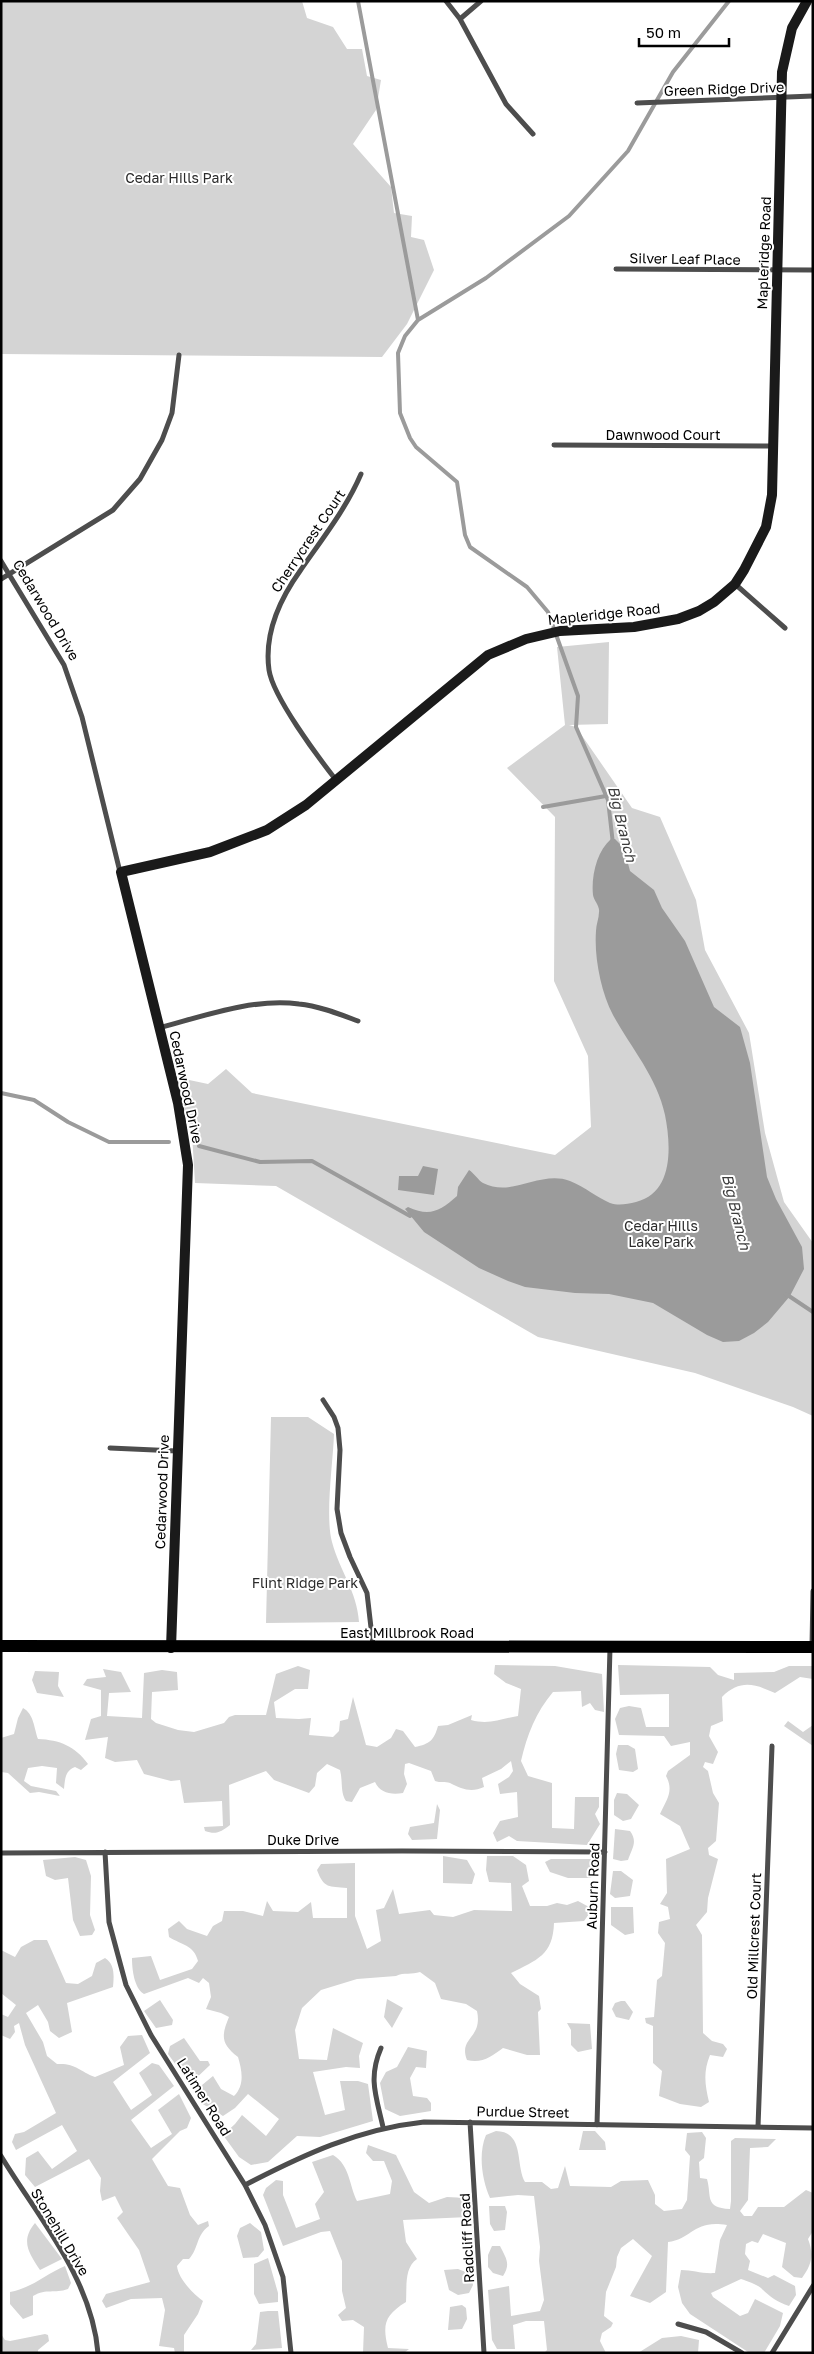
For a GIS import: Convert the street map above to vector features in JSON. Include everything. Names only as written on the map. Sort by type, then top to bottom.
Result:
[{"type":"main road","name":"East Millbrook Road","points":[[1,1646],[170,1648],[812,1648]]},
{"type":"street","points":[[446,1],[460,19],[506,104],[533,134]]},
{"type":"street","points":[[460,19],[481,1]]},
{"type":"street","name":"Mapleridge Road","points":[[120,872],[210,852],[248,839],[266,830],[306,805],[488,655],[526,639],[560,631],[634,627],[678,619],[714,602],[735,584],[756,550],[766,527],[772,495],[782,72],[792,28],[807,1]]},
{"type":"street","name":"Green Ridge Drive","points":[[636,103],[813,96]]},
{"type":"street","name":"Silver Leaf Place","points":[[616,269],[813,270]]},
{"type":"street","points":[[1,580],[113,510],[140,479],[162,440],[172,413],[179,355]]},
{"type":"street","name":"Dawnwood Court","points":[[554,446],[773,446]]},
{"type":"street","name":"Cherrycrest Court","points":[[336,780],[314,751],[275,686],[269,671],[269,652],[280,603],[350,499],[361,474]]},
{"type":"street","name":"Cedarwood Drive","points":[[1,561],[56,649],[78,701],[178,1103],[188,1165],[170,1648]]},
{"type":"street","points":[[735,584],[785,628]]},
{"type":"street","points":[[159,1028],[211,1014],[265,1004],[299,1004],[336,1012],[358,1021]]},
{"type":"street","points":[[323,1400],[334,1417],[338,1428],[340,1450],[337,1510],[344,1541],[367,1593],[373,1648]]},
{"type":"street","points":[[110,1448],[176,1451]]},
{"type":"street","points":[[812,1648],[813,1591]]},
{"type":"street","name":"Auburn Road","points":[[597,2125],[606,1852],[610,1648]]},
{"type":"street","name":"Old Millcrest Court","points":[[758,2127],[772,1746]]},
{"type":"street","name":"Latimer Road","points":[[104,1852],[109,1922],[126,1986],[151,2035],[245,2185],[265,2225],[282,2277],[292,2353]]},
{"type":"street","name":"Duke Drive","points":[[1,1853],[606,1852]]},
{"type":"street","points":[[382,2048],[375,2063],[373,2075],[383,2127]]},
{"type":"street","name":"Purdue Street","points":[[245,2185],[322,2147],[383,2127],[424,2122],[813,2128]]},
{"type":"street","name":"Radcliff Road","points":[[470,2122],[484,2353]]},
{"type":"street","name":"Stonehill Drive","points":[[1,2156],[75,2276],[92,2318],[98,2353]]},
{"type":"street","points":[[772,2353],[813,2286]]},
{"type":"street","points":[[678,2324],[706,2332],[742,2353]]},
{"type":"green space","name":"Cedar Hills Park","points":[[1,1],[302,1],[307,18],[333,27],[347,49],[362,49],[367,76],[381,80],[376,110],[353,144],[391,187],[394,213],[412,216],[411,237],[424,240],[434,270],[407,324],[382,357],[1,354]]},
{"type":"green space","name":"Cedar Hills Lake Park","points":[[609,642],[608,724],[569,725],[576,727],[632,808],[660,817],[696,900],[705,950],[749,1033],[765,1133],[784,1202],[813,1243],[813,1416],[793,1407],[695,1373],[538,1337],[276,1186],[195,1183],[192,1134],[175,1077],[208,1084],[226,1069],[252,1093],[555,1155],[591,1127],[588,1056],[554,981],[555,817],[507,768],[565,725],[557,647]]},
{"type":"green space","name":"Flint Ridge Park","points":[[271,1417],[308,1417],[334,1434],[329,1504],[330,1531],[335,1553],[352,1591],[359,1622],[266,1623]]},
{"type":"green space","points":[[495,1665],[555,1666],[602,1674],[604,1712],[595,1710],[590,1703],[582,1707],[581,1691],[553,1692],[533,1724],[521,1761],[528,1776],[552,1783],[552,1828],[574,1829],[575,1797],[599,1797],[599,1807],[595,1814],[600,1824],[587,1845],[517,1841],[509,1836],[497,1842],[493,1833],[500,1821],[518,1817],[517,1792],[500,1794],[498,1784],[509,1777],[513,1771],[511,1761],[501,1769],[482,1778],[484,1787],[471,1790],[448,1782],[435,1781],[431,1771],[409,1763],[405,1764],[404,1774],[407,1784],[403,1793],[394,1794],[383,1791],[375,1782],[360,1788],[352,1802],[346,1801],[344,1798],[340,1770],[327,1764],[317,1773],[315,1786],[309,1793],[274,1780],[266,1771],[229,1785],[230,1825],[221,1831],[212,1833],[205,1831],[204,1827],[223,1826],[222,1801],[184,1803],[180,1780],[171,1781],[144,1774],[137,1760],[115,1762],[105,1758],[108,1737],[85,1740],[91,1719],[101,1716],[101,1690],[83,1685],[87,1679],[106,1677],[103,1669],[121,1672],[131,1692],[109,1693],[107,1716],[142,1718],[144,1673],[162,1670],[177,1672],[178,1690],[152,1692],[151,1719],[156,1723],[178,1730],[194,1732],[224,1723],[229,1717],[235,1715],[266,1715],[276,1674],[298,1666],[310,1670],[308,1689],[295,1689],[274,1702],[276,1718],[311,1718],[309,1735],[333,1737],[339,1731],[340,1721],[348,1719],[353,1697],[366,1745],[377,1747],[391,1738],[396,1729],[403,1731],[415,1747],[431,1741],[438,1726],[448,1725],[472,1715],[471,1720],[483,1722],[518,1716],[521,1689],[506,1683],[494,1674]]},
{"type":"green space","points":[[618,1665],[710,1667],[718,1675],[734,1680],[734,1673],[774,1672],[789,1666],[813,1666],[813,1679],[800,1677],[775,1693],[761,1687],[748,1685],[741,1685],[729,1691],[722,1697],[723,1721],[711,1726],[709,1736],[718,1752],[713,1764],[705,1762],[703,1767],[708,1771],[713,1793],[719,1803],[716,1841],[708,1848],[709,1855],[718,1859],[708,1898],[707,1912],[696,1925],[702,1935],[703,2033],[712,2041],[723,2044],[727,2049],[723,2057],[710,2055],[705,2078],[709,2102],[701,2107],[680,2104],[659,2096],[662,2071],[653,2063],[653,2026],[646,2023],[645,2018],[654,2017],[657,1980],[662,1976],[665,1943],[658,1933],[659,1922],[670,1919],[668,1907],[660,1904],[667,1893],[666,1859],[690,1849],[680,1826],[660,1814],[669,1791],[666,1776],[668,1771],[690,1755],[690,1742],[671,1746],[664,1736],[619,1735],[615,1719],[620,1708],[629,1706],[641,1708],[646,1727],[669,1727],[669,1694],[620,1695]]},
{"type":"green space","points":[[35,1671],[59,1672],[58,1686],[64,1697],[37,1693],[32,1680]]},
{"type":"green space","points":[[23,1708],[32,1718],[38,1739],[53,1741],[72,1748],[88,1764],[81,1770],[75,1767],[67,1773],[64,1789],[56,1783],[57,1768],[42,1766],[28,1768],[24,1781],[31,1786],[56,1791],[60,1796],[39,1792],[30,1793],[8,1773],[1,1772],[1,1738],[14,1734]]},
{"type":"green space","points":[[788,1721],[803,1732],[813,1725],[813,1746],[784,1726]]},
{"type":"green space","points":[[618,1745],[628,1745],[635,1749],[638,1769],[633,1772],[619,1770],[616,1754]]},
{"type":"green space","points":[[617,1793],[627,1794],[639,1805],[631,1819],[623,1821],[614,1815],[614,1800]]},
{"type":"green space","points":[[437,1804],[440,1810],[437,1839],[412,1840],[408,1834],[410,1827],[434,1823]]},
{"type":"green space","points":[[615,1829],[630,1831],[634,1838],[634,1845],[628,1860],[613,1859]]},
{"type":"green space","points":[[443,1856],[467,1860],[475,1874],[472,1884],[443,1883]]},
{"type":"green space","points":[[487,1856],[513,1856],[526,1865],[529,1881],[522,1886],[530,1906],[547,1906],[557,1903],[567,1905],[578,1901],[589,1907],[589,1914],[584,1921],[554,1923],[551,1942],[542,1955],[511,1973],[520,1984],[539,1996],[541,2009],[538,2012],[540,2055],[527,2055],[503,2048],[482,2060],[467,2060],[466,2047],[477,2027],[477,2011],[466,2004],[441,1999],[435,1983],[420,1972],[357,1979],[321,1990],[302,2008],[295,2030],[299,2059],[327,2060],[333,2028],[363,2043],[359,2056],[360,2068],[346,2067],[313,2072],[325,2115],[345,2110],[340,2081],[358,2081],[368,2084],[373,2121],[320,2137],[297,2136],[268,2162],[251,2165],[239,2157],[223,2135],[242,2115],[266,2136],[279,2119],[248,2094],[235,2108],[223,2116],[201,2103],[196,2090],[213,2076],[221,2089],[234,2096],[240,2087],[241,2073],[238,2057],[228,2048],[224,2039],[229,2017],[206,2009],[211,1997],[209,1983],[203,1978],[199,1983],[188,1978],[144,1994],[136,1983],[132,1958],[151,1956],[160,1980],[192,1969],[198,1961],[194,1952],[187,1946],[169,1937],[168,1929],[179,1921],[187,1929],[207,1936],[213,1926],[222,1921],[224,1911],[243,1911],[263,1916],[267,1901],[273,1911],[298,1912],[311,1902],[313,1918],[347,1918],[347,1888],[325,1884],[317,1870],[321,1864],[355,1863],[355,1916],[367,1949],[381,1941],[376,1910],[384,1908],[393,1889],[399,1914],[430,1910],[434,1915],[453,1917],[474,1910],[512,1911],[511,1883],[489,1882],[486,1870]]},
{"type":"green space","points":[[75,1857],[86,1860],[91,1876],[90,1915],[95,1930],[92,1935],[80,1936],[73,1920],[68,1878],[55,1880],[46,1876],[43,1860]]},
{"type":"green space","points":[[551,1859],[596,1859],[596,1869],[591,1878],[568,1878],[550,1872],[545,1862]]},
{"type":"green space","points":[[613,1871],[621,1871],[633,1880],[630,1896],[615,1898],[610,1894]]},
{"type":"green space","points":[[611,1907],[633,1907],[634,1933],[625,1935],[611,1925]]},
{"type":"green space","points":[[34,1940],[47,1940],[66,1983],[78,1984],[92,1976],[96,1963],[105,1958],[111,1964],[114,1979],[113,1987],[67,2003],[72,2032],[59,2038],[50,2031],[48,2022],[38,2005],[26,2013],[43,2042],[47,2056],[57,2064],[73,2066],[95,2077],[124,2065],[120,2047],[128,2036],[142,2035],[150,2053],[113,2082],[131,2110],[152,2095],[139,2073],[152,2063],[159,2065],[174,2086],[131,2120],[151,2148],[172,2134],[158,2110],[179,2094],[191,2118],[187,2128],[180,2131],[152,2159],[168,2186],[180,2188],[190,2215],[198,2225],[208,2221],[209,2226],[202,2233],[189,2259],[183,2259],[177,2266],[180,2276],[203,2301],[198,2314],[184,2335],[184,2353],[175,2353],[174,2348],[159,2346],[165,2310],[162,2298],[131,2299],[106,2308],[102,2301],[106,2294],[150,2282],[139,2250],[117,2218],[123,2212],[115,2196],[102,2201],[100,2191],[101,2178],[89,2159],[35,2187],[25,2175],[26,2158],[38,2151],[52,2169],[77,2151],[62,2125],[16,2150],[12,2142],[15,2134],[24,2132],[56,2113],[25,2045],[19,2023],[14,2026],[15,2032],[10,2039],[1,2035],[1,2014],[8,2017],[16,2005],[1,1993],[1,1950],[15,1957],[21,1947]]},
{"type":"green space","points":[[387,1999],[403,2008],[392,2028],[384,2017]]},
{"type":"green space","points":[[160,2000],[173,2020],[172,2025],[156,2028],[144,2011]]},
{"type":"green space","points":[[625,2001],[633,2012],[629,2020],[616,2017],[612,2009],[615,2003]]},
{"type":"green space","points":[[567,2023],[590,2024],[592,2049],[578,2052],[571,2045],[571,2030]]},
{"type":"green space","points":[[184,2038],[200,2061],[208,2061],[210,2065],[190,2084],[168,2054],[170,2046]]},
{"type":"green space","points":[[408,2047],[427,2051],[426,2068],[416,2067],[410,2078],[413,2096],[427,2098],[431,2103],[431,2111],[400,2116],[385,2109],[380,2083],[386,2072],[397,2067]]},
{"type":"green space","points":[[496,2131],[505,2133],[515,2143],[525,2182],[542,2182],[551,2189],[558,2188],[565,2166],[570,2186],[611,2187],[621,2181],[648,2180],[655,2195],[655,2204],[664,2211],[682,2209],[687,2200],[690,2156],[685,2150],[687,2133],[702,2132],[706,2138],[704,2158],[699,2162],[700,2178],[707,2179],[713,2204],[730,2209],[731,2141],[735,2138],[776,2139],[768,2147],[750,2148],[748,2200],[740,2211],[744,2216],[752,2216],[758,2207],[784,2207],[806,2190],[813,2193],[813,2231],[808,2239],[811,2259],[808,2268],[802,2278],[794,2277],[782,2267],[786,2243],[763,2234],[758,2243],[752,2241],[746,2244],[745,2254],[750,2261],[748,2270],[768,2278],[774,2275],[795,2286],[796,2295],[789,2306],[767,2294],[757,2285],[741,2279],[711,2293],[713,2297],[740,2316],[748,2313],[755,2299],[783,2313],[780,2326],[764,2353],[748,2352],[690,2314],[682,2303],[678,2287],[681,2270],[715,2273],[720,2240],[727,2225],[716,2224],[700,2227],[683,2237],[668,2242],[666,2292],[650,2303],[630,2296],[652,2256],[633,2239],[621,2248],[606,2292],[604,2316],[613,2323],[611,2327],[602,2333],[600,2341],[606,2353],[544,2353],[547,2350],[544,2321],[526,2321],[513,2325],[515,2349],[497,2349],[492,2340],[488,2290],[509,2286],[511,2316],[540,2311],[544,2300],[534,2196],[518,2195],[490,2198],[485,2183],[482,2167],[482,2150],[486,2135]]},
{"type":"green space","points":[[583,2131],[595,2131],[605,2142],[606,2150],[579,2150]]},
{"type":"green space","points":[[368,2145],[396,2155],[414,2192],[429,2203],[447,2197],[467,2198],[468,2217],[403,2220],[406,2242],[417,2259],[410,2267],[408,2273],[406,2302],[389,2316],[385,2333],[388,2348],[409,2349],[404,2353],[363,2353],[364,2327],[353,2320],[342,2321],[338,2315],[346,2308],[342,2291],[342,2261],[330,2231],[321,2232],[283,2246],[263,2195],[266,2188],[276,2180],[283,2181],[283,2195],[296,2228],[320,2219],[315,2204],[324,2192],[312,2162],[333,2155],[343,2164],[357,2201],[390,2194],[392,2181],[384,2161],[373,2161],[366,2153]]},
{"type":"green space","points":[[489,2206],[505,2206],[507,2212],[505,2230],[494,2231],[490,2224]]},
{"type":"green space","points":[[35,2223],[62,2259],[40,2270],[32,2258],[27,2241],[30,2229]]},
{"type":"green space","points":[[250,2223],[261,2232],[264,2250],[258,2257],[243,2258],[237,2236],[240,2228]]},
{"type":"green space","points":[[492,2246],[500,2246],[506,2258],[507,2268],[503,2276],[493,2273],[488,2267],[488,2255]]},
{"type":"green space","points":[[268,2258],[278,2293],[278,2302],[259,2304],[254,2294],[254,2264]]},
{"type":"green space","points":[[65,2266],[71,2283],[68,2289],[42,2292],[33,2296],[33,2315],[23,2319],[10,2304],[10,2292],[32,2284]]},
{"type":"green space","points":[[458,2269],[471,2274],[473,2285],[469,2293],[458,2295],[449,2290],[444,2270]]},
{"type":"green space","points":[[462,2305],[466,2308],[467,2319],[462,2329],[448,2330],[450,2307]]},
{"type":"green space","points":[[278,2311],[282,2348],[251,2350],[256,2344],[260,2312]]},
{"type":"green space","points":[[1,2334],[5,2340],[10,2341],[45,2334],[48,2335],[49,2341],[38,2350],[38,2353],[1,2353]]},
{"type":"green space","points":[[681,2336],[699,2340],[698,2353],[638,2353],[662,2338]]},
{"type":"water","points":[[611,839],[615,839],[624,848],[630,871],[654,890],[662,908],[685,941],[714,1007],[740,1027],[750,1063],[767,1177],[776,1199],[802,1247],[804,1269],[790,1296],[768,1322],[754,1333],[739,1341],[723,1342],[707,1335],[653,1303],[609,1294],[575,1293],[525,1287],[508,1281],[479,1268],[424,1232],[405,1209],[408,1207],[429,1212],[440,1209],[457,1196],[458,1187],[469,1170],[483,1183],[494,1187],[515,1186],[548,1179],[570,1181],[605,1201],[617,1204],[636,1202],[648,1197],[657,1189],[667,1166],[668,1140],[665,1115],[650,1075],[613,1015],[602,985],[597,963],[596,929],[599,910],[593,895],[593,880],[596,864],[602,850]]},
{"type":"water","points":[[423,1166],[438,1169],[434,1195],[398,1190],[399,1176],[418,1176]]},
{"type":"waterway","name":"Big Branch","points":[[358,1],[418,320],[405,336],[398,353],[400,413],[410,438],[416,447],[457,482],[465,535],[470,547],[527,587],[548,612],[578,696],[576,727],[608,800],[613,844]]},
{"type":"waterway","points":[[418,320],[486,278],[569,216],[628,151],[673,72],[729,1]]},
{"type":"waterway","points":[[543,807],[606,796]]},
{"type":"waterway","points":[[1,1093],[34,1100],[68,1122],[109,1142],[169,1142]]},
{"type":"waterway","points":[[199,1146],[260,1162],[312,1161],[410,1216]]},
{"type":"waterway","name":"Big Branch","points":[[786,1294],[813,1312]]}]
